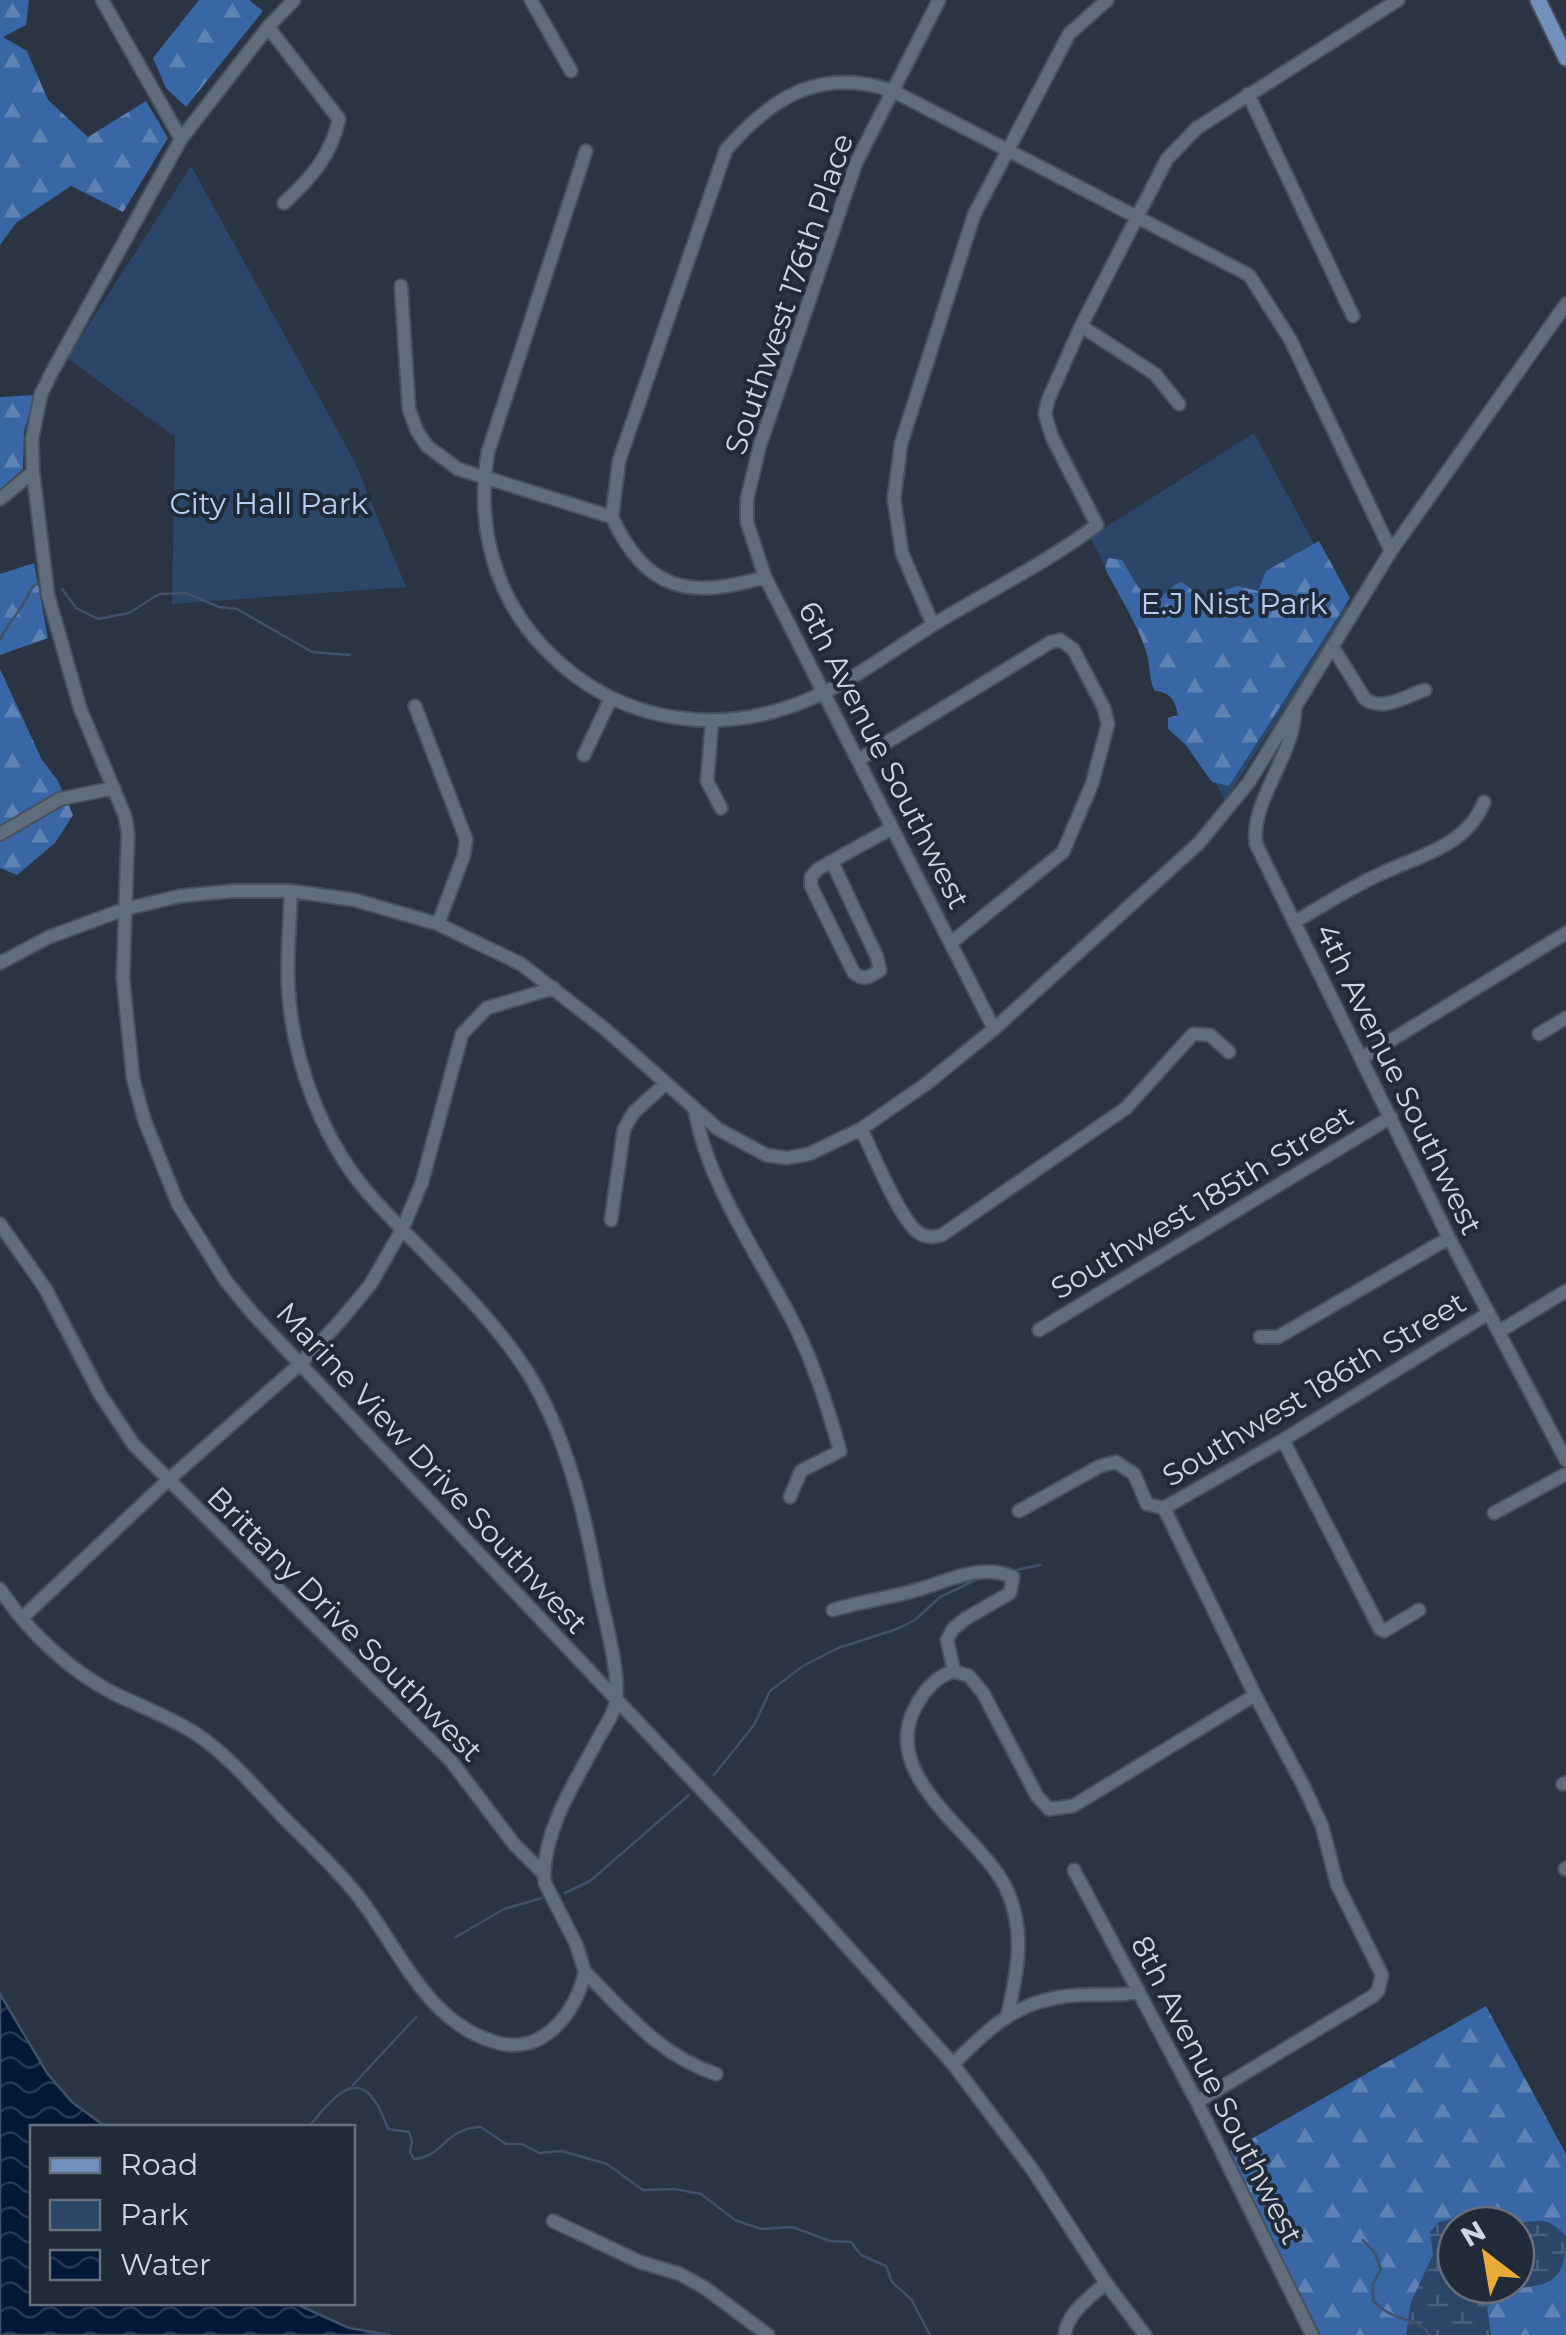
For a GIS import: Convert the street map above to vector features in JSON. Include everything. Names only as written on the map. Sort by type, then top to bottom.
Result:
[{"type":"main road","points":[[1538,0],[1566,58]]},
{"type":"street","points":[[102,0],[181,139]]},
{"type":"street","name":"Marine View Drive Southwest","points":[[294,0],[181,139],[41,394],[34,417],[32,472],[48,595],[80,708],[114,788],[128,833],[122,978],[126,1024],[134,1078],[159,1162],[178,1204],[226,1281],[798,1892],[953,2064],[1032,2169],[1144,2335]]},
{"type":"street","points":[[531,0],[571,71]]},
{"type":"street","name":"Southwest 176th Place","points":[[747,499],[760,445],[856,163],[939,0]]},
{"type":"street","points":[[933,625],[902,553],[894,498],[901,444],[974,215],[1068,34],[1106,0]]},
{"type":"street","points":[[586,151],[500,412],[484,478],[484,523],[490,556],[532,636],[554,659],[612,698],[650,713],[712,722],[748,717],[824,693],[1097,525],[1052,436],[1046,414],[1052,388],[1081,326],[1167,158],[1180,143],[1248,94],[1398,0]]},
{"type":"street","points":[[268,28],[340,119],[328,153],[313,175],[284,203]]},
{"type":"street","points":[[765,577],[702,590],[674,584],[639,562],[625,545],[612,517],[619,461],[726,150],[756,119],[810,88],[837,80],[894,90],[1236,266],[1261,290],[1290,338],[1392,551]]},
{"type":"street","points":[[1248,94],[1309,230],[1353,316]]},
{"type":"street","points":[[401,286],[409,408],[417,430],[440,458],[484,478],[612,517]]},
{"type":"street","points":[[0,963],[49,937],[125,908],[180,896],[292,892],[356,900],[438,924],[522,964],[694,1111],[766,1155],[787,1158],[809,1154],[861,1129],[926,1084],[994,1028],[1199,843],[1250,782],[1392,551],[1566,304]]},
{"type":"street","points":[[1081,326],[1154,374],[1179,404]]},
{"type":"street","points":[[0,500],[32,472]]},
{"type":"street","name":"6th Avenue Southwest","points":[[747,499],[749,533],[765,577],[994,1028]]},
{"type":"street","points":[[858,760],[1051,642],[1066,642],[1073,649],[1104,708],[1108,724],[1092,784],[1062,852],[952,942]]},
{"type":"street","points":[[1334,648],[1372,704],[1380,706],[1425,690]]},
{"type":"street","points":[[584,754],[612,698]]},
{"type":"street","points":[[415,706],[466,839],[438,924]]},
{"type":"street","name":"4th Avenue Southwest","points":[[1295,710],[1288,750],[1256,819],[1254,831],[1262,858],[1450,1238],[1566,1460]]},
{"type":"street","points":[[712,722],[707,781],[721,808]]},
{"type":"street","points":[[0,834],[60,800],[114,788]]},
{"type":"street","points":[[1294,922],[1376,876],[1434,852],[1467,831],[1484,802]]},
{"type":"street","points":[[832,862],[878,957],[880,970],[870,978],[854,973],[811,886],[811,877],[818,869],[892,828]]},
{"type":"street","points":[[292,892],[288,983],[294,1032],[311,1092],[350,1170],[503,1340],[540,1394],[561,1444],[588,1530],[616,1701],[563,1805],[546,1850],[544,1874]]},
{"type":"street","points":[[1362,1058],[1566,933]]},
{"type":"street","points":[[22,1618],[167,1481],[300,1364],[370,1285],[403,1228],[422,1182],[462,1034],[487,1008],[554,988]]},
{"type":"street","points":[[1539,1034],[1566,1018]]},
{"type":"street","points":[[861,1129],[908,1223],[924,1236],[942,1235],[1126,1108],[1193,1034],[1210,1035],[1229,1052]]},
{"type":"street","points":[[611,1220],[624,1129],[634,1112],[665,1084]]},
{"type":"street","points":[[694,1111],[698,1133],[738,1222],[792,1318],[818,1378],[840,1451],[802,1471],[790,1497]]},
{"type":"street","name":"Southwest 185th Street","points":[[1039,1330],[1390,1117]]},
{"type":"street","name":"Brittany Drive Southwest","points":[[0,1224],[45,1288],[122,1429],[167,1481],[451,1761],[514,1844],[544,1874],[582,1956],[584,1972],[661,2046],[682,2061],[716,2074]]},
{"type":"street","points":[[1260,1337],[1278,1337],[1450,1238]]},
{"type":"street","name":"Southwest 186th Street","points":[[1500,1331],[1566,1291]]},
{"type":"street","name":"Southwest 186th Street","points":[[1164,1508],[1489,1313]]},
{"type":"street","points":[[1283,1440],[1380,1629],[1384,1631],[1419,1610]]},
{"type":"street","points":[[1018,1511],[1100,1466],[1116,1462],[1134,1474],[1147,1504],[1164,1508],[1322,1826],[1337,1884],[1380,1969],[1381,1984],[1373,1996],[1196,2102]]},
{"type":"street","points":[[1494,1513],[1566,1474]]},
{"type":"street","points":[[833,1610],[922,1589],[960,1575],[1000,1572],[1013,1578],[1010,1593],[953,1629],[946,1640],[954,1671]]},
{"type":"street","points":[[0,1589],[22,1618],[73,1667],[214,1747],[331,1865],[369,1910],[410,1974],[446,2014],[465,2027],[499,2044],[537,2039],[566,2018],[581,1991],[584,1972]]},
{"type":"street","points":[[954,1671],[970,1676],[983,1693],[1036,1796],[1049,1809],[1072,1806],[1255,1696]]},
{"type":"street","points":[[954,1671],[926,1691],[910,1719],[907,1740],[915,1774],[924,1788],[988,1860],[1006,1888],[1020,1944],[1008,2013]]},
{"type":"street","name":"8th Avenue Southwest","points":[[1074,1870],[1312,2335]]},
{"type":"street","points":[[953,2064],[1008,2013],[1070,1996],[1139,1992]]},
{"type":"street","points":[[553,2221],[640,2262],[680,2274],[768,2335]]},
{"type":"street","points":[[1064,2335],[1070,2318],[1106,2283]]},
{"type":"green space","points":[[0,0],[29,0],[26,25],[3,37],[27,51],[48,100],[88,137],[146,101],[168,138],[123,212],[71,186],[16,223],[0,245]]},
{"type":"green space","points":[[199,0],[249,0],[263,11],[186,107],[166,88],[153,58]]},
{"type":"green space","name":"City Hall Park","points":[[191,166],[355,462],[406,587],[172,604],[175,437],[67,358]]},
{"type":"green space","points":[[34,395],[24,432],[23,469],[0,489],[0,397]]},
{"type":"green space","name":"E.J Nist Park","points":[[1254,433],[1349,608],[1225,801],[1090,537]]},
{"type":"green space","points":[[1319,541],[1350,598],[1229,786],[1212,782],[1185,744],[1168,729],[1168,718],[1178,715],[1175,705],[1169,695],[1155,691],[1142,640],[1105,568],[1108,558],[1122,560],[1138,587],[1154,603],[1182,582],[1196,593],[1201,605],[1215,603],[1216,593],[1238,586],[1258,591],[1266,571]]},
{"type":"green space","points":[[34,563],[48,638],[0,655],[0,574]]},
{"type":"green space","points":[[0,669],[42,760],[58,781],[73,815],[55,843],[17,875],[0,868]]},
{"type":"green space","points":[[1486,2006],[1566,2154],[1566,2335],[1319,2335],[1230,2151]]},
{"type":"green space","points":[[1536,2221],[1547,2222],[1566,2236],[1558,2274],[1536,2286]]},
{"type":"green space","points":[[1436,2225],[1436,2305],[1490,2305],[1491,2335],[1406,2335],[1411,2302],[1433,2255],[1430,2232]]},
{"type":"water","points":[[0,1994],[47,2073],[72,2102],[103,2125],[30,2125],[30,2305],[298,2305],[349,2328],[391,2335],[0,2335]]},
{"type":"waterway","points":[[0,640],[32,587],[39,583]]},
{"type":"waterway","points":[[62,589],[76,608],[98,619],[129,613],[159,594],[186,593],[219,607],[237,609],[312,652],[350,655]]},
{"type":"waterway","points":[[1012,1571],[1040,1565]]},
{"type":"waterway","points":[[714,1775],[754,1725],[770,1691],[803,1666],[838,1648],[897,1629],[915,1620],[940,1597],[980,1578]]},
{"type":"waterway","points":[[565,1893],[590,1881],[689,1795]]},
{"type":"waterway","points":[[456,1937],[504,1909],[542,1898]]},
{"type":"waterway","points":[[353,2085],[416,2017]]},
{"type":"waterway","points":[[311,2125],[342,2092],[362,2089],[371,2095],[388,2129],[409,2132],[414,2159],[432,2153],[459,2132],[481,2127],[506,2144],[522,2144],[539,2153],[562,2151],[607,2164],[643,2190],[675,2189],[701,2194],[735,2220],[761,2229],[792,2227],[830,2241],[851,2242],[861,2255],[886,2266],[892,2282],[911,2299],[930,2335]]},
{"type":"waterway","points":[[1363,2240],[1375,2253],[1381,2269],[1373,2284],[1373,2300],[1430,2335]]}]
